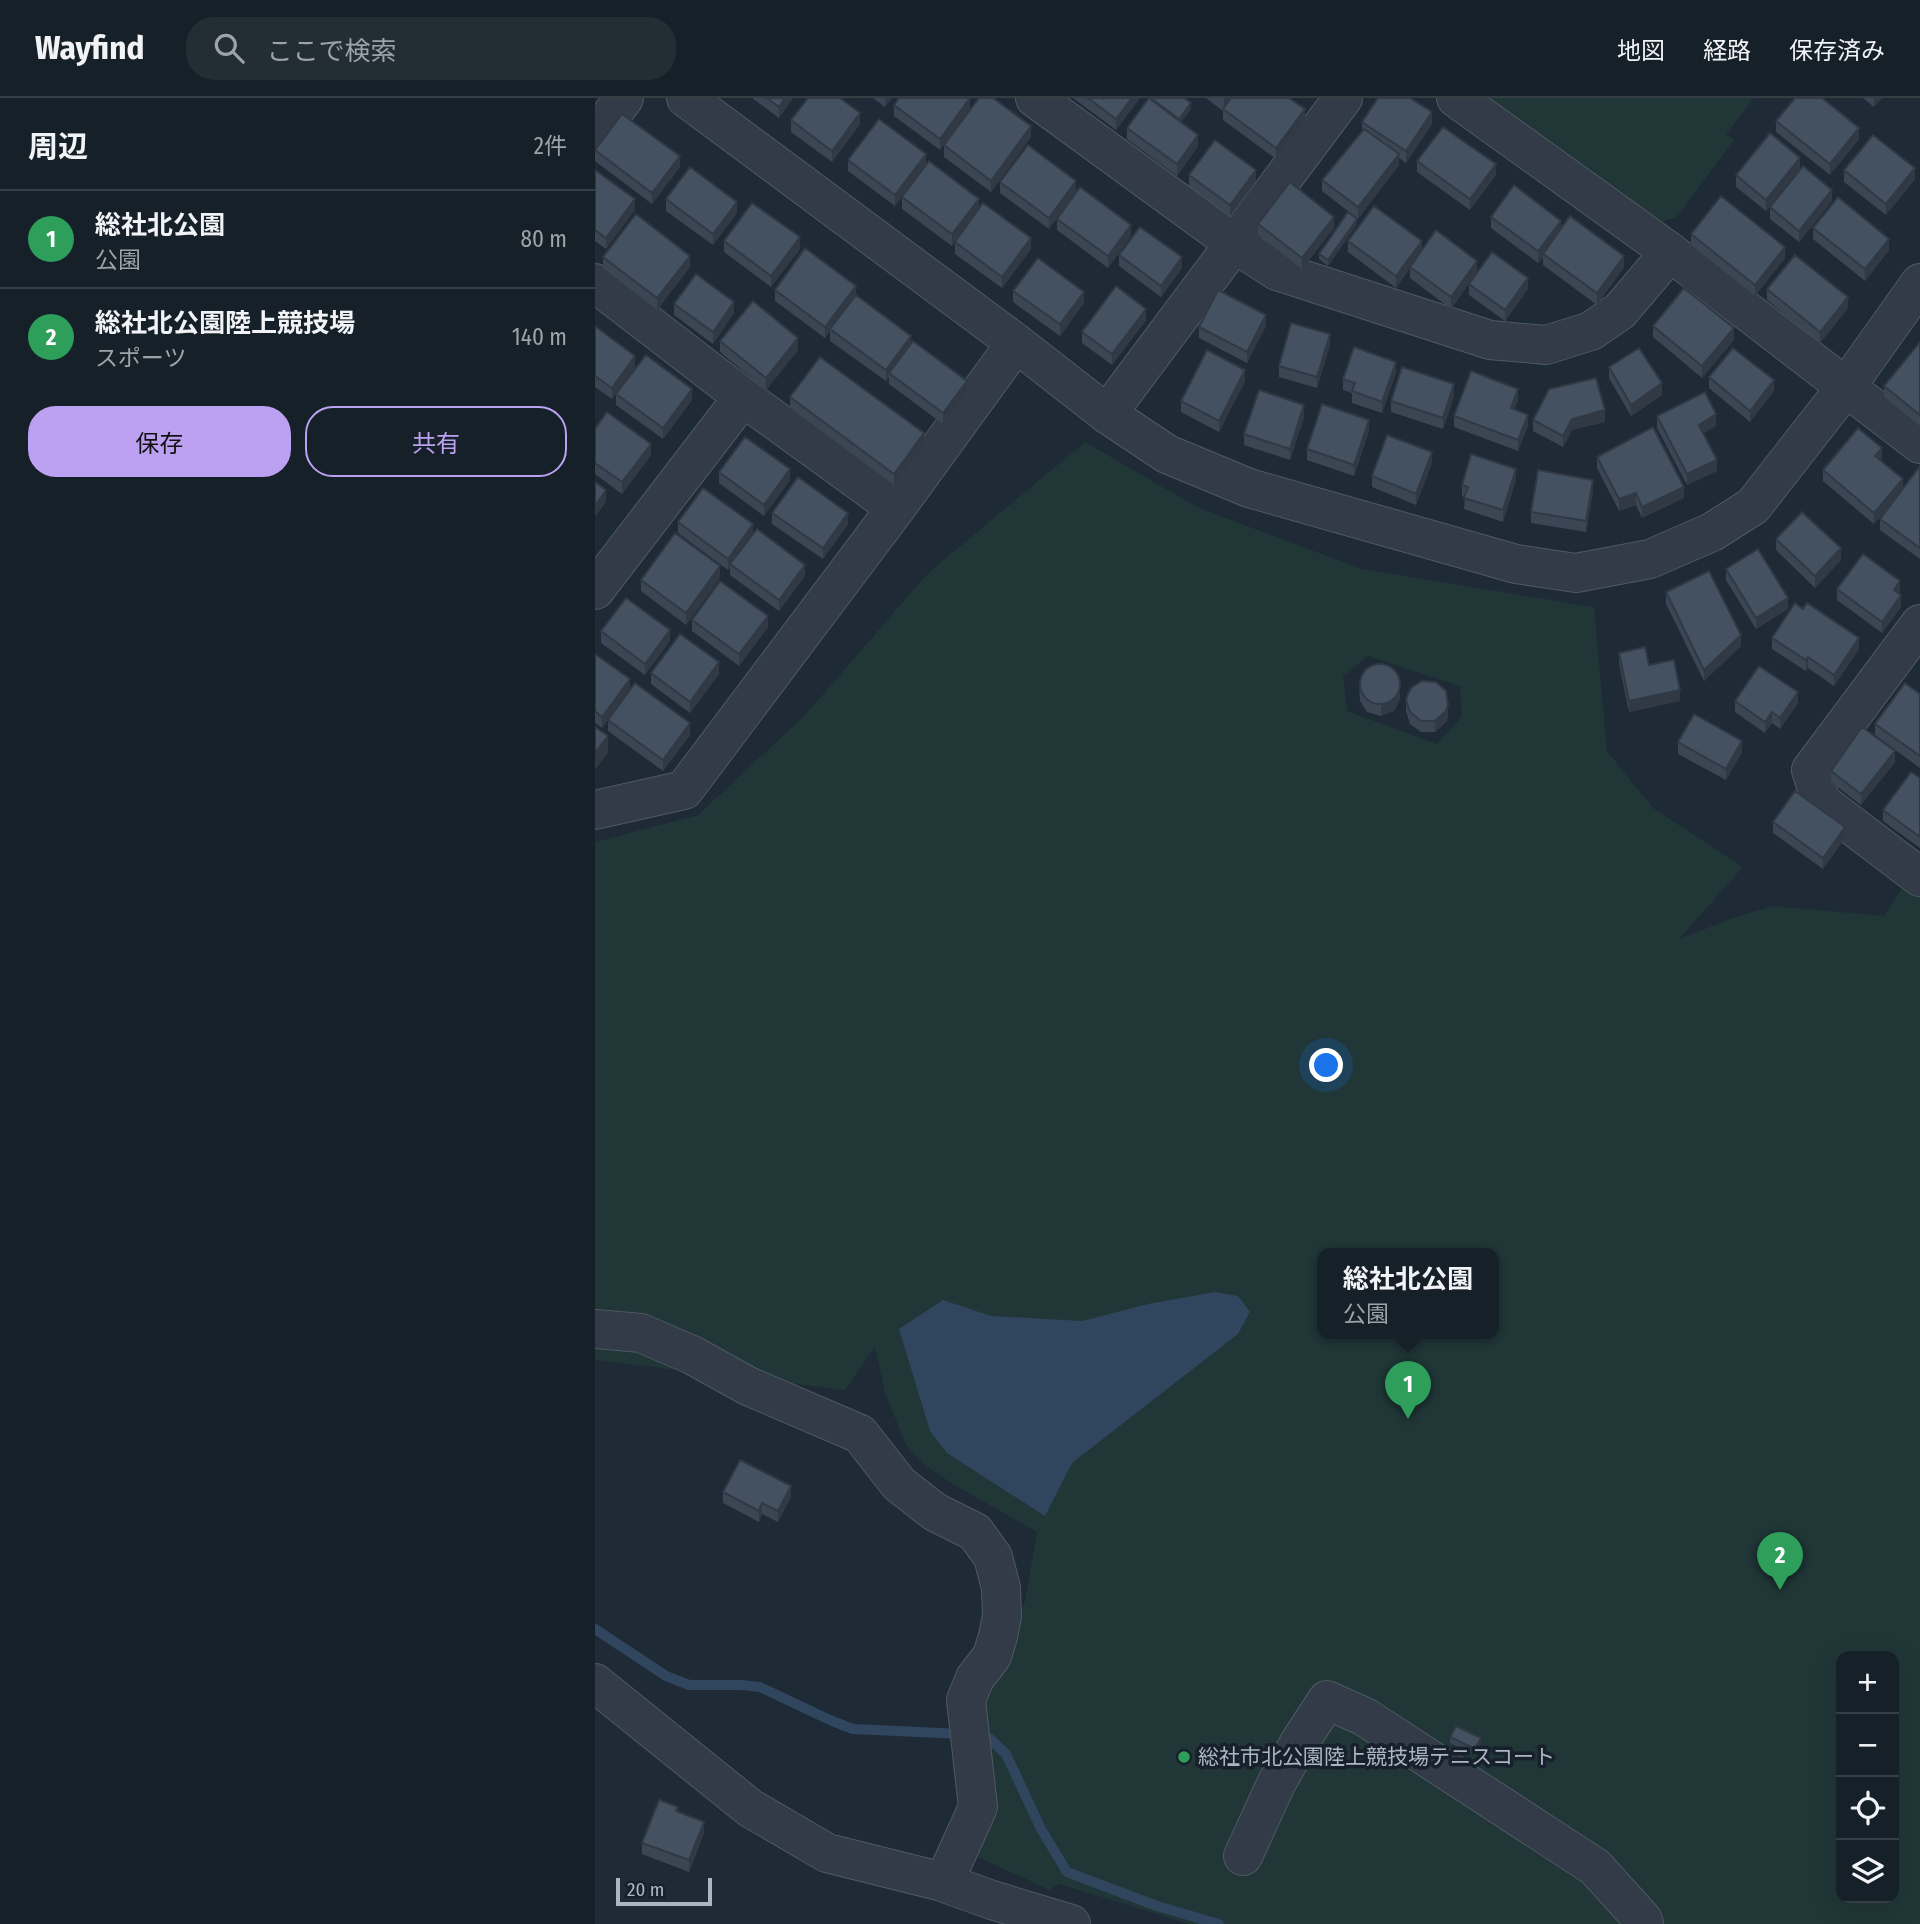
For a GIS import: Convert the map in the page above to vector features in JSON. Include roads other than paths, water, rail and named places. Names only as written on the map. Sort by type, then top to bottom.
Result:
[{"type":"street","points":[[595,137],[624,98]]},
{"type":"street","points":[[686,98],[1016,343],[1107,414],[1167,454],[1249,488],[1516,564],[1576,573],[1650,559],[1712,532],[1753,506],[1846,387],[1920,283]]},
{"type":"street","points":[[1035,98],[1235,244],[1277,271],[1490,340],[1546,345],[1591,331],[1620,311],[1670,252]]},
{"type":"street","points":[[1107,414],[1342,98]]},
{"type":"street","points":[[1456,98],[1670,252],[1920,444]]},
{"type":"street","points":[[595,283],[743,397],[896,508]]},
{"type":"street","points":[[595,810],[684,790],[1016,343]]},
{"type":"street","points":[[595,590],[743,397]]},
{"type":"street","points":[[1915,641],[1811,770],[1821,802],[1920,877]]},
{"type":"street","points":[[595,1329],[641,1333],[692,1355],[748,1386],[860,1434],[899,1484],[935,1513],[975,1532],[993,1557],[1001,1588],[1002,1616],[999,1636],[992,1656],[975,1678],[966,1700],[978,1807],[944,1882]]},
{"type":"street","points":[[595,1684],[750,1808],[827,1853],[944,1882],[988,1912],[1071,1924]]},
{"type":"street","points":[[1243,1856],[1276,1784],[1327,1700],[1365,1717],[1595,1867],[1644,1924]]},
{"type":"water","points":[[1215,1292],[1238,1296],[1250,1312],[1238,1334],[1072,1463],[1045,1516],[947,1453],[930,1431],[899,1329],[943,1300],[991,1316],[1082,1321],[1148,1304]]},
{"type":"waterway","points":[[595,1629],[666,1676],[689,1685],[760,1687],[853,1729],[962,1734]]},
{"type":"waterway","points":[[977,1736],[989,1738],[1006,1754],[1041,1829],[1067,1872],[1157,1906],[1219,1924]]},
{"type":"place","name":"総社北公園","points":[[1408,1419]]},
{"type":"place","name":"総社北公園陸上競技場","points":[[1780,1590]]},
{"type":"place","name":"総社市北公園陸上競技場テニスコート","points":[[1184,1757]]}]
